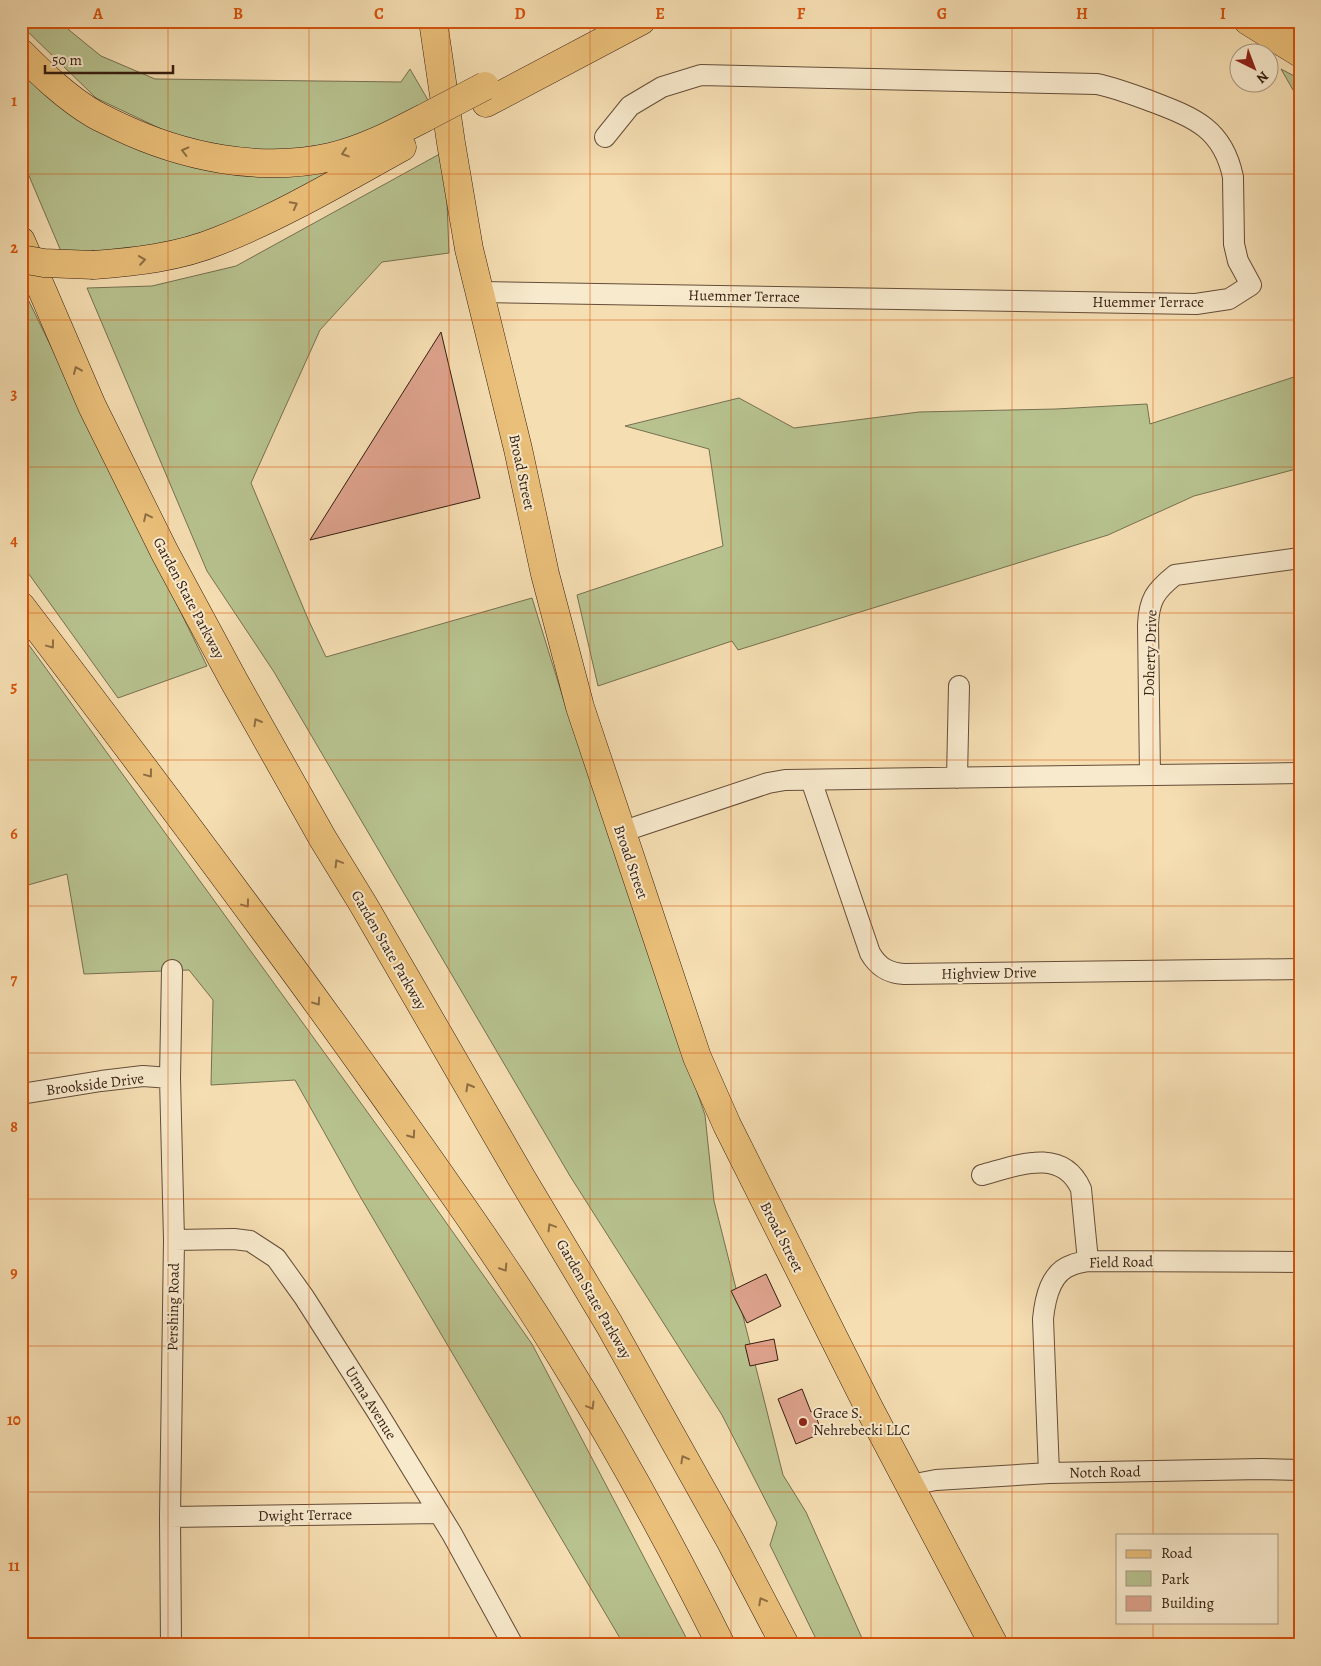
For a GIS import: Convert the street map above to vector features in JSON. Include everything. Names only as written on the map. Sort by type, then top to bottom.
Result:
[{"type":"main road","name":"Broad Street","points":[[433,21],[470,249],[518,449],[544,574],[580,707],[704,1073],[784,1240],[869,1408],[994,1645]]},
{"type":"main road","points":[[486,94],[607,21]]},
{"type":"main road","points":[[21,259],[44,263],[118,263],[162,257],[217,242],[274,216],[423,127],[486,94],[642,21]]},
{"type":"main road","points":[[1248,21],[1300,53]]},
{"type":"main road","points":[[1292,21],[1300,26]]},
{"type":"main road","points":[[21,54],[55,85],[94,114],[160,144],[229,161],[296,162],[333,156],[423,127]]},
{"type":"main road","name":"Garden State Parkway","points":[[21,241],[92,406],[165,553],[229,672],[521,1177],[610,1324],[731,1542],[784,1645]]},
{"type":"main road","points":[[21,606],[289,962],[475,1224],[562,1358],[607,1433],[664,1533],[721,1645]]},
{"type":"street","name":"Huemmer Terrace","points":[[480,292],[1196,304],[1229,300],[1251,285],[1238,261],[1234,244],[1233,177],[1231,168],[1213,134],[1198,121],[1180,112],[1098,84],[701,75],[662,88],[630,106],[605,136]]},
{"type":"street","name":"Doherty Drive","points":[[1150,775],[1148,625],[1149,608],[1155,595],[1175,576],[1300,558]]},
{"type":"street","points":[[958,778],[959,686]]},
{"type":"street","points":[[621,832],[768,783],[785,780],[1300,773]]},
{"type":"street","name":"Highview Drive","points":[[812,780],[870,953],[874,960],[887,971],[904,974],[1300,969]]},
{"type":"street","name":"Pershing Road","points":[[171,1645],[170,1516],[174,1240],[170,1078],[172,970]]},
{"type":"street","name":"Brookside Drive","points":[[21,1094],[101,1080],[143,1076],[170,1078]]},
{"type":"street","points":[[982,1175],[1033,1162],[1061,1166],[1071,1172],[1082,1188],[1088,1261]]},
{"type":"street","name":"Urma Avenue","points":[[174,1240],[250,1241],[276,1258],[304,1297],[440,1513],[513,1645]]},
{"type":"street","name":"Field Road","points":[[1049,1473],[1042,1319],[1044,1303],[1050,1287],[1060,1273],[1070,1265],[1088,1261],[1300,1262]]},
{"type":"street","name":"Notch Road","points":[[910,1485],[936,1480],[1049,1473],[1300,1470]]},
{"type":"street","name":"Dwight Terrace","points":[[170,1516],[440,1513]]},
{"type":"green space","points":[[21,21],[62,21],[69,30],[101,56],[155,79],[401,82],[410,69],[432,107],[392,129],[268,158],[201,148],[96,98],[21,25]]},
{"type":"green space","points":[[21,62],[125,143],[246,176],[360,166],[209,240],[63,256],[21,157]]},
{"type":"green space","points":[[1281,69],[1300,79],[1300,102]]},
{"type":"green space","points":[[445,151],[449,253],[382,262],[320,330],[251,483],[326,657],[532,598],[568,714],[705,1115],[714,1201],[783,1475],[806,1512],[865,1645],[819,1645],[770,1545],[777,1523],[722,1415],[570,1176],[274,672],[207,571],[87,288],[152,286],[236,266]]},
{"type":"green space","points":[[21,285],[207,666],[118,698],[21,563]]},
{"type":"green space","points":[[1300,375],[1300,468],[1194,496],[1108,535],[738,650],[732,641],[598,686],[577,595],[723,546],[709,449],[625,426],[739,398],[794,428],[919,412],[1056,409],[1147,404],[1150,424]]},
{"type":"green space","points":[[21,634],[392,1146],[532,1344],[690,1645],[624,1645],[361,1198],[295,1080],[211,1085],[213,1000],[189,970],[84,974],[67,874],[21,887]]},
{"type":"building","points":[[441,332],[480,498],[310,540]]},
{"type":"building","points":[[766,1274],[781,1306],[747,1323],[731,1291]]},
{"type":"building","points":[[774,1339],[778,1360],[750,1366],[745,1345]]},
{"type":"building","name":"Grace S. Nehrebecki LLC","points":[[802,1389],[811,1412],[814,1411],[822,1433],[796,1444],[778,1399]]},
{"type":"place","name":"Grace S. Nehrebecki LLC","points":[[803,1422]]}]
